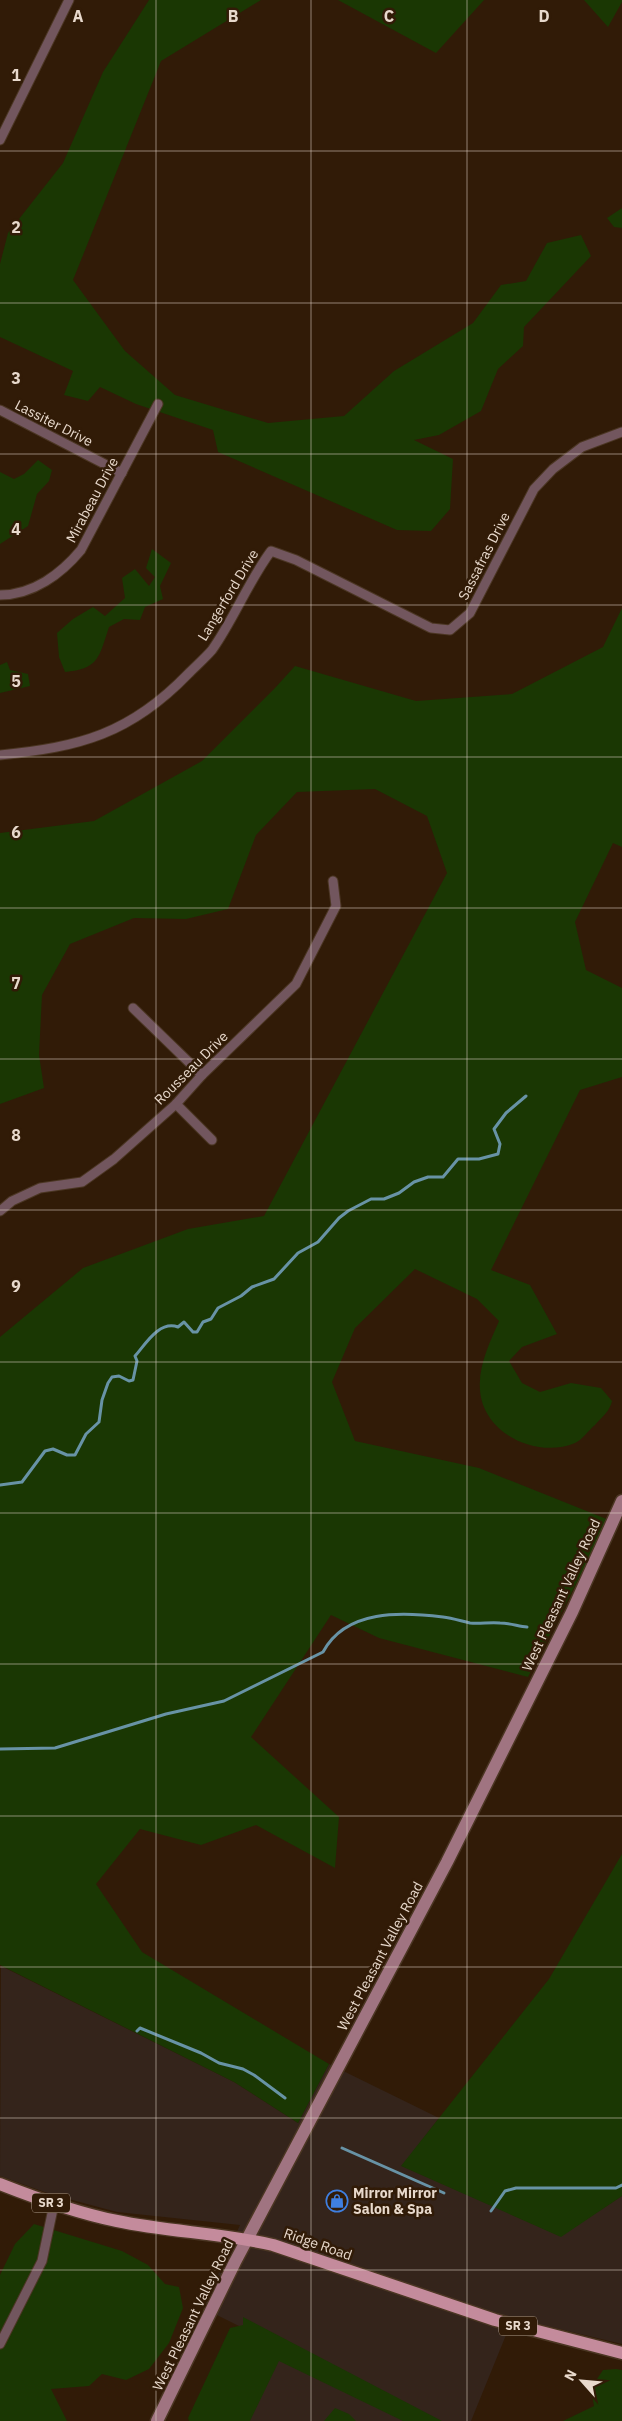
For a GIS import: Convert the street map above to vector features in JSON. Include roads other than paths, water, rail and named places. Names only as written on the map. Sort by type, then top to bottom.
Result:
[{"type":"main road","name":"West Pleasant Valley Road","points":[[158,2421],[247,2239],[447,1862],[576,1603],[622,1501]]},
{"type":"main road","name":"Ridge Road","points":[[0,2184],[54,2204],[118,2222],[247,2239],[273,2245],[494,2320],[622,2353]]},
{"type":"street","points":[[0,140],[69,0]]},
{"type":"street","name":"Mirabeau Drive","points":[[0,596],[37,586],[60,572],[71,562],[93,531],[158,404]]},
{"type":"street","name":"Lassiter Drive","points":[[0,410],[122,474]]},
{"type":"street","name":"Sassafras Drive","points":[[271,551],[296,560],[430,628],[450,630],[470,613],[534,489],[553,469],[582,447],[622,432]]},
{"type":"street","name":"Langerford Drive","points":[[0,755],[44,750],[88,740],[130,722],[175,688],[212,650],[257,570],[271,551]]},
{"type":"street","name":"Rousseau Drive","points":[[0,1211],[12,1201],[40,1188],[82,1182],[114,1159],[176,1104],[202,1075],[296,984],[336,906],[333,881]]},
{"type":"street","points":[[133,1008],[202,1075]]},
{"type":"street","points":[[176,1104],[212,1140]]},
{"type":"street","points":[[0,2344],[42,2261],[54,2204]]},
{"type":"waterway","points":[[0,1485],[22,1482],[45,1451],[53,1449],[67,1455],[75,1455],[86,1434],[99,1422],[102,1400],[112,1377],[119,1376],[129,1381],[133,1380],[137,1361],[135,1356],[159,1330],[171,1326],[178,1327],[184,1322],[193,1332],[197,1332],[203,1322],[211,1319],[218,1308],[241,1296],[252,1287],[274,1279],[298,1253],[318,1242],[339,1218],[348,1211],[371,1199],[384,1199],[399,1193],[414,1182],[428,1177],[443,1177],[458,1159],[479,1159],[498,1154],[500,1144],[494,1129],[506,1113],[526,1096]]},
{"type":"waterway","points":[[0,1749],[55,1748],[166,1714],[224,1701],[323,1652],[333,1638],[346,1628],[376,1616],[427,1615],[446,1617],[470,1623],[503,1623],[527,1627]]},
{"type":"waterway","points":[[137,2031],[140,2028],[201,2053],[219,2063],[243,2069],[285,2098]]},
{"type":"waterway","points":[[342,2148],[444,2193]]},
{"type":"waterway","points":[[491,2211],[505,2191],[516,2188],[616,2188],[622,2185]]},
{"type":"place","name":"Mirror Mirror Salon & Spa","points":[[337,2201]]}]
